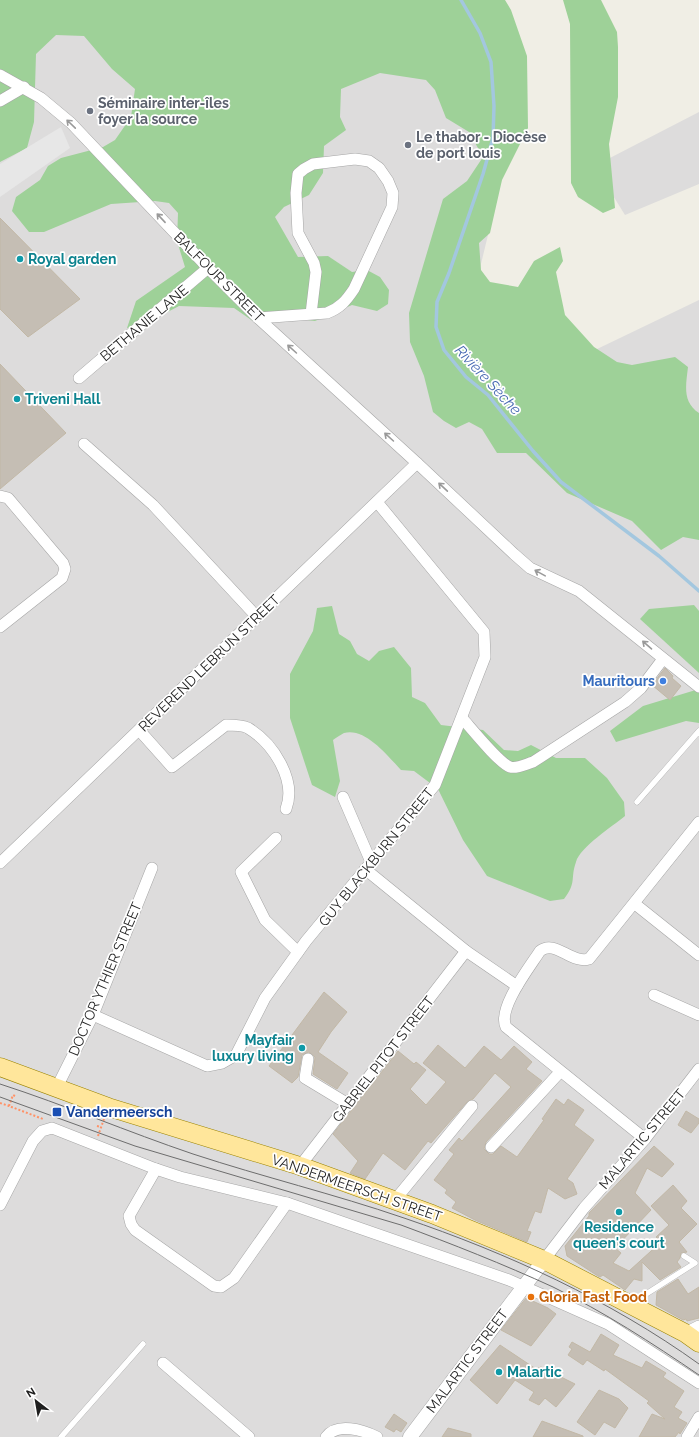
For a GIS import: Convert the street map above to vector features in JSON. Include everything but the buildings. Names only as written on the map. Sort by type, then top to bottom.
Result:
[{"type":"main road","name":"VANDERMEERSCH STREET","points":[[0,1067],[108,1107],[300,1166],[395,1200],[544,1260],[630,1304],[694,1334]]},
{"type":"street","points":[[0,75],[24,87]]},
{"type":"street","points":[[0,101],[24,87]]},
{"type":"street","name":"BALFOUR STREET","points":[[24,87],[41,98],[71,123],[208,268],[258,318],[418,463],[530,568],[579,591],[699,687]]},
{"type":"street","points":[[258,318],[327,313],[337,309],[346,301],[354,289],[392,207],[393,193],[388,181],[379,168],[369,161],[355,159],[313,164],[304,168],[298,174],[296,193],[298,233],[314,263],[316,272],[311,314]]},
{"type":"street","name":"BETHANIE LANE","points":[[79,378],[208,268]]},
{"type":"street","points":[[84,444],[153,505],[257,617]]},
{"type":"street","name":"REVEREND LEBRUN STREET","points":[[0,863],[418,463]]},
{"type":"street","points":[[0,496],[8,498],[64,563],[65,569],[62,578],[0,627]]},
{"type":"street","name":"GUY BLACKBURN STREET","points":[[93,1015],[207,1066],[222,1063],[236,1055],[265,998],[298,952],[435,785],[485,657],[484,632],[377,502]]},
{"type":"street","points":[[462,718],[498,758],[509,767],[518,767],[533,762],[625,702],[641,688],[663,659]]},
{"type":"street","points":[[139,730],[172,767],[226,724],[247,727],[268,745],[286,774],[290,795],[286,809]]},
{"type":"street","points":[[343,797],[368,866],[466,951],[517,986]]},
{"type":"street","points":[[645,1139],[506,1027],[503,1021],[504,1013],[517,986],[540,951],[544,948],[550,946],[578,960],[589,959],[635,904],[699,822]]},
{"type":"street","points":[[276,838],[241,872],[265,920],[298,952]]},
{"type":"street","name":"DOCTOR YTHIER STREET","points":[[56,1089],[93,1015],[152,868]]},
{"type":"street","points":[[635,904],[699,956]]},
{"type":"street","name":"GABRIEL PITOT STREET","points":[[300,1166],[466,951]]},
{"type":"street","points":[[654,995],[699,1015]]},
{"type":"street","points":[[308,1059],[305,1078],[348,1104]]},
{"type":"street","name":"MALARTIC STREET","points":[[410,1437],[584,1208],[645,1139],[699,1069]]},
{"type":"street","points":[[491,1147],[560,1072]]},
{"type":"street","points":[[395,1200],[472,1106]]},
{"type":"street","points":[[0,1205],[33,1141],[42,1131],[52,1128],[156,1169],[180,1177],[287,1203],[457,1261],[524,1286],[608,1324],[699,1383]]},
{"type":"street","points":[[156,1169],[130,1216],[131,1224],[135,1230],[214,1286],[221,1286],[234,1278],[287,1203]]},
{"type":"street","points":[[163,1362],[249,1437]]},
{"type":"street","points":[[687,1437],[699,1417]]},
{"type":"street","points":[[326,1437],[329,1432],[342,1428],[358,1430],[377,1437]]},
{"type":"lane","points":[[637,802],[699,731]]},
{"type":"lane","points":[[630,1304],[695,1263],[684,1256]]},
{"type":"lane","points":[[61,1437],[143,1344]]},
{"type":"path","points":[[9,1106],[12,1095],[15,1096]]},
{"type":"path","points":[[0,1103],[46,1120],[42,1131]]},
{"type":"path","points":[[94,1144],[108,1107]]},
{"type":"path","points":[[97,1126],[101,1127]]},
{"type":"shaded area","points":[[0,0],[525,82],[458,359],[699,493],[699,1437],[0,1437]]},
{"type":"shaded area","points":[[699,112],[699,184],[625,215],[612,194],[606,160]]},
{"type":"shaded area","points":[[61,127],[70,148],[0,197],[0,164]]},
{"type":"shaded area","points":[[699,300],[699,440],[595,350]]},
{"type":"green space","points":[[0,0],[505,0],[511,10],[527,56],[528,128],[502,180],[490,233],[479,243],[481,270],[490,282],[518,287],[534,261],[560,247],[563,261],[556,272],[565,315],[594,347],[617,362],[632,365],[675,357],[688,367],[686,393],[690,404],[699,413],[699,540],[683,537],[661,550],[632,521],[567,493],[526,453],[497,453],[482,429],[469,422],[456,428],[433,412],[424,376],[410,342],[409,313],[443,199],[467,181],[483,157],[469,132],[446,118],[435,90],[426,80],[380,73],[341,89],[340,117],[346,130],[324,146],[323,173],[309,195],[284,207],[275,217],[298,257],[328,256],[352,272],[367,270],[380,277],[389,290],[388,304],[377,311],[352,305],[315,321],[284,317],[257,324],[234,308],[179,306],[141,326],[127,328],[136,301],[185,267],[177,241],[178,213],[169,203],[155,201],[111,204],[44,232],[29,232],[12,211],[16,197],[40,180],[48,166],[61,158],[103,147],[115,140],[131,117],[135,89],[112,69],[84,36],[56,35],[36,54],[34,122],[27,148],[0,162]]},
{"type":"green space","points":[[563,0],[601,0],[617,32],[618,97],[609,144],[615,208],[603,213],[578,197],[571,183],[570,24]]},
{"type":"green space","points":[[694,605],[699,611],[699,673],[640,619],[649,609]]},
{"type":"green space","points":[[332,606],[339,634],[350,641],[357,654],[369,661],[379,651],[394,647],[411,668],[412,697],[425,703],[441,725],[483,730],[504,750],[518,751],[531,745],[556,758],[585,758],[607,778],[624,802],[625,816],[590,843],[579,856],[574,868],[571,888],[564,899],[550,901],[487,876],[463,840],[438,789],[414,771],[401,770],[376,744],[360,734],[352,732],[344,733],[333,740],[340,781],[335,797],[312,785],[290,718],[290,674],[313,631],[317,608]]},
{"type":"green space","points":[[699,689],[699,723],[686,721],[616,742],[610,731],[643,706]]},
{"type":"waterway","name":"Rivière Sèche","points":[[461,0],[480,33],[491,62],[494,106],[493,138],[483,174],[449,273],[437,302],[436,327],[444,350],[466,377],[488,395],[533,451],[561,482],[659,556],[699,591]]},
{"type":"tram line","points":[[0,1084],[193,1154],[378,1209],[481,1247],[557,1280],[594,1299],[630,1319],[699,1364]]},
{"type":"tram line","points":[[0,1097],[135,1146],[401,1225],[496,1262],[553,1287],[591,1307],[628,1328],[699,1375]]},
{"type":"place","name":"Séminaire inter-îles foyer la source","points":[[90,111]]},
{"type":"place","name":"Le thabor - Diocèse de port louis","points":[[408,145]]},
{"type":"place","name":"Royal garden","points":[[20,259]]},
{"type":"place","name":"Triveni Hall","points":[[17,399]]},
{"type":"place","name":"Mauritours","points":[[663,681]]},
{"type":"place","name":"Mayfair luxury living","points":[[302,1048]]},
{"type":"place","name":"Vandermeersch","points":[[57,1112]]},
{"type":"place","name":"Residence queen's court","points":[[619,1212]]},
{"type":"place","name":"Gloria Fast Food","points":[[531,1297]]},
{"type":"place","name":"Malartic","points":[[499,1372]]}]
